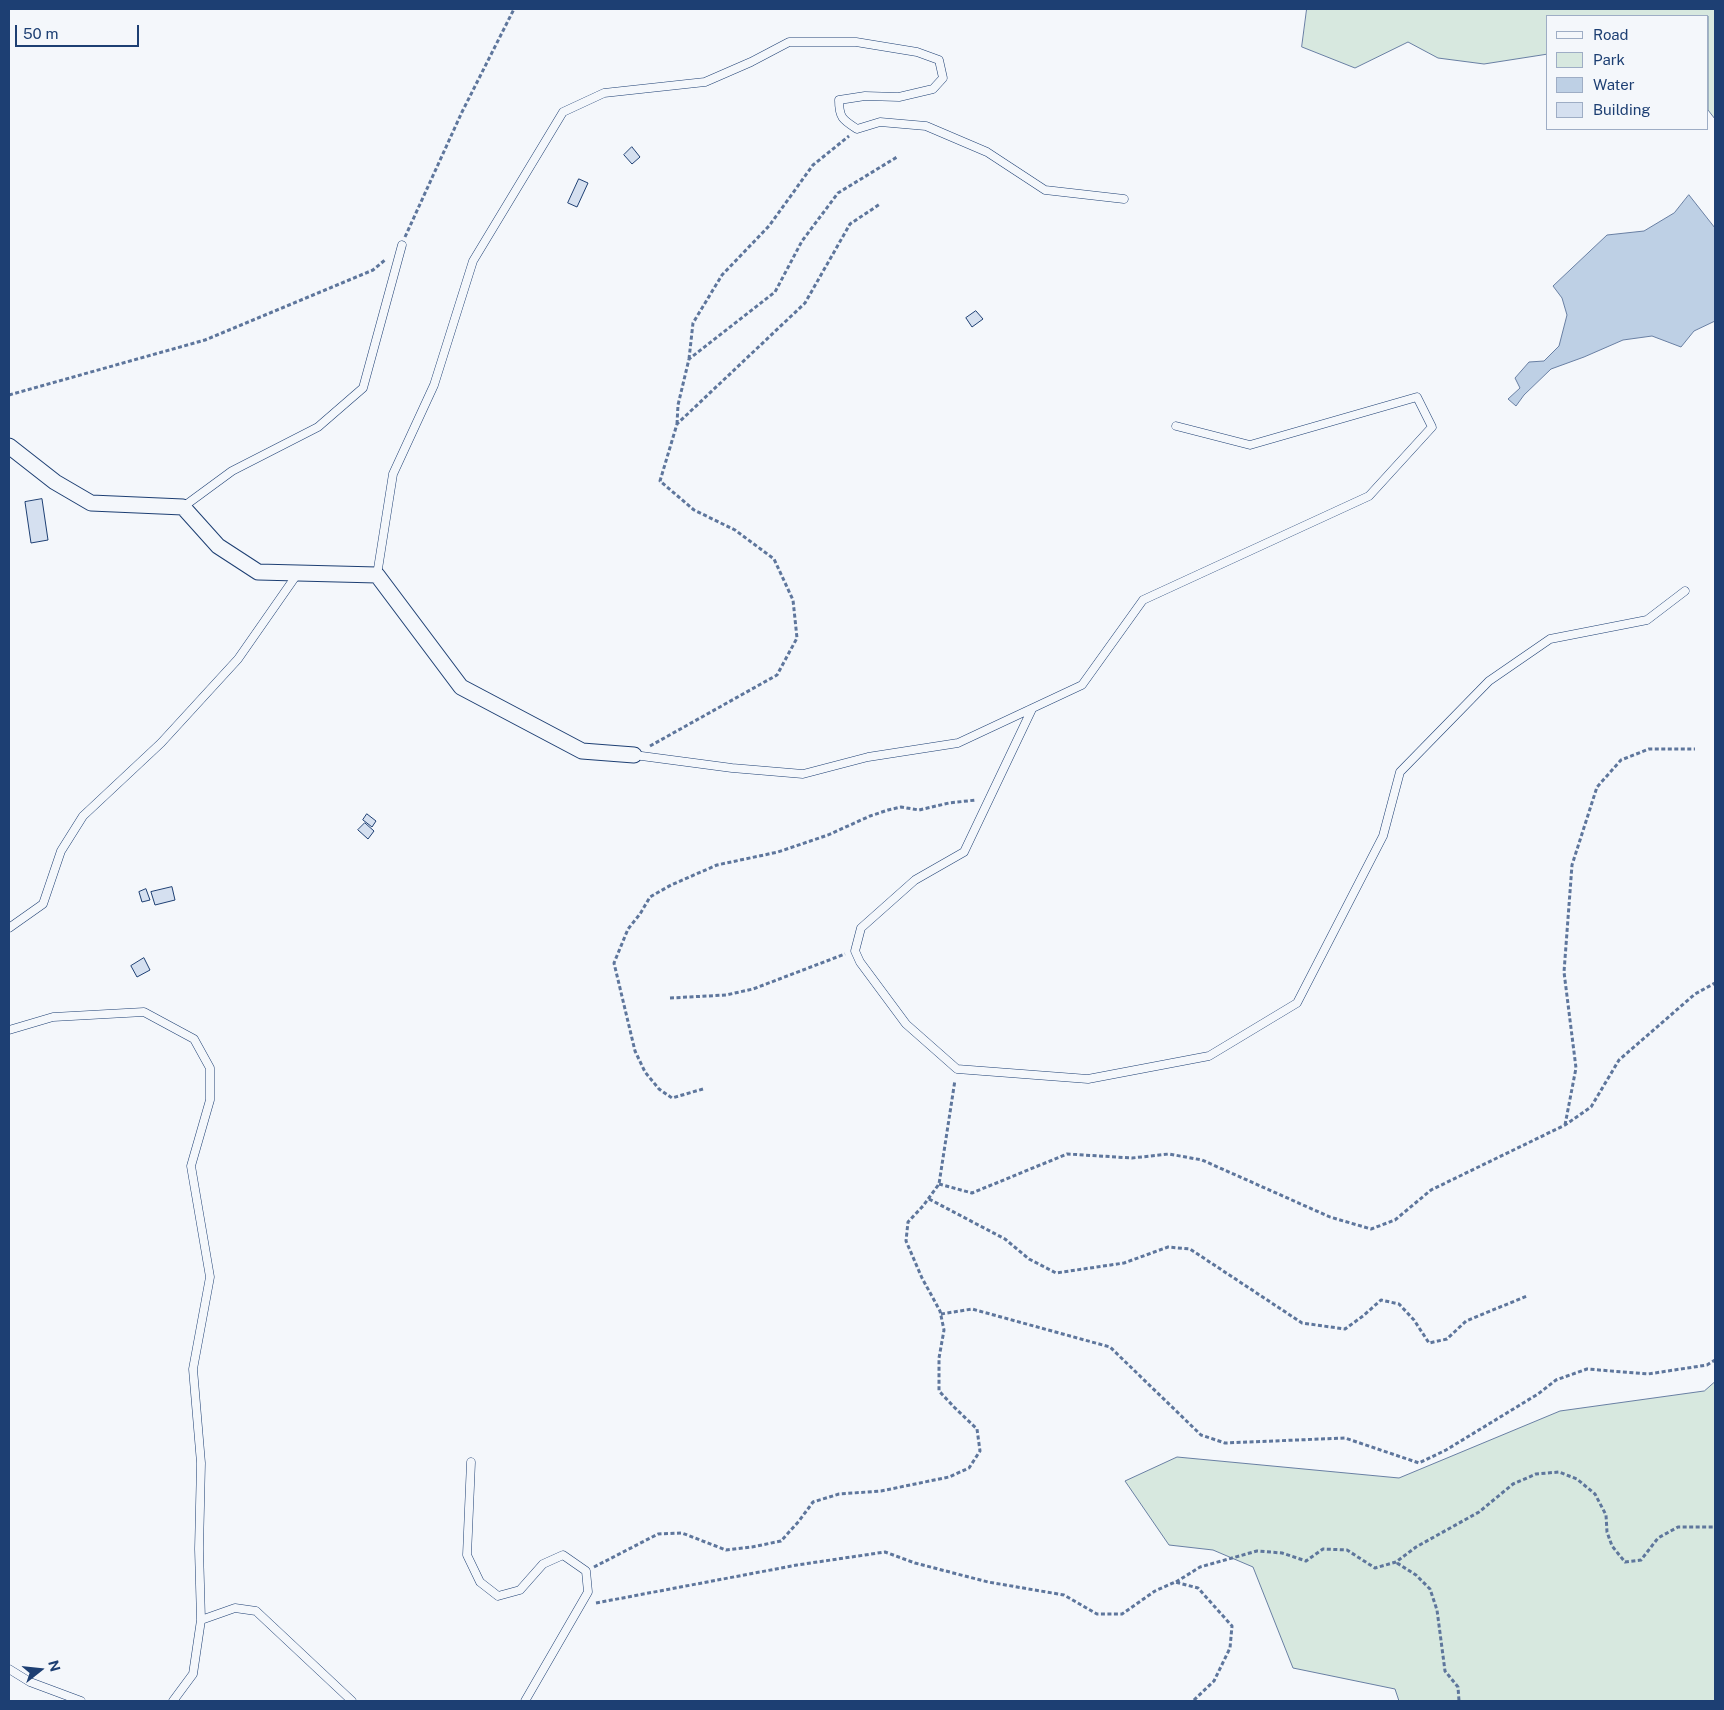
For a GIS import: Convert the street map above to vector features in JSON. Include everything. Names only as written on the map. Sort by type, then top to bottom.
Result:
[{"type":"street","points":[[9,446],[55,482],[91,503],[183,507],[218,546],[258,572],[377,575],[461,687],[582,751],[634,755]]},
{"type":"lane","points":[[377,575],[393,474],[434,385],[473,261],[563,112],[604,93],[705,82],[790,42],[856,42],[917,52],[940,60],[943,78],[933,89],[899,97],[865,96],[839,100],[839,112],[844,121],[857,129],[880,122],[926,126],[987,152],[1045,190],[1124,199]]},
{"type":"lane","points":[[183,507],[232,471],[318,427],[364,388],[402,245]]},
{"type":"lane","points":[[634,755],[732,768],[803,774],[868,757],[958,743],[1082,685],[1143,600],[1369,496],[1432,427],[1417,397],[1250,445],[1176,426]]},
{"type":"lane","points":[[9,928],[42,904],[62,851],[83,816],[160,743],[238,659],[298,573]]},
{"type":"lane","points":[[1032,709],[964,852],[914,880],[861,928],[855,951],[860,962],[906,1024],[957,1069],[1088,1079],[1209,1056],[1297,1002],[1383,836],[1400,772],[1488,681],[1550,639],[1647,620],[1685,591]]},
{"type":"lane","points":[[9,1030],[53,1017],[144,1012],[194,1039],[210,1068],[210,1100],[191,1166],[210,1277],[193,1369],[201,1463],[200,1620],[192,1674],[173,1701]]},
{"type":"lane","points":[[471,1462],[467,1555],[480,1582],[498,1596],[520,1590],[543,1564],[563,1555],[586,1571],[588,1592],[525,1701]]},
{"type":"lane","points":[[200,1620],[236,1608],[256,1611],[352,1701]]},
{"type":"lane","points":[[9,1669],[30,1682],[81,1701]]},
{"type":"path","points":[[9,395],[205,340],[373,270],[402,245],[462,112],[514,9]]},
{"type":"path","points":[[634,755],[776,675],[797,638],[793,600],[774,558],[735,530],[694,510],[660,481],[677,424],[678,405],[689,359],[693,323],[722,275],[769,226],[813,165],[857,129]]},
{"type":"path","points":[[689,359],[775,292],[802,240],[838,193],[897,157]]},
{"type":"path","points":[[677,424],[805,303],[850,224],[880,204]]},
{"type":"path","points":[[1565,1125],[1576,1068],[1564,972],[1572,865],[1597,787],[1621,760],[1649,749],[1695,749]]},
{"type":"path","points":[[703,1089],[672,1098],[659,1089],[645,1072],[635,1050],[614,963],[628,930],[650,897],[671,885],[717,865],[778,852],[828,835],[888,810],[902,807],[919,810],[949,803],[989,799]]},
{"type":"path","points":[[670,998],[726,995],[753,989],[855,951]]},
{"type":"path","points":[[939,1184],[972,1193],[1067,1154],[1132,1158],[1169,1154],[1202,1160],[1330,1217],[1371,1229],[1395,1220],[1431,1190],[1565,1125],[1591,1107],[1619,1060],[1695,994],[1715,983]]},
{"type":"path","points":[[586,1571],[658,1534],[682,1533],[726,1550],[780,1541],[799,1521],[813,1502],[839,1494],[881,1491],[949,1477],[969,1468],[980,1451],[977,1429],[940,1391],[938,1358],[944,1330],[941,1314],[922,1278],[906,1241],[908,1222],[929,1199],[939,1184],[957,1069]]},
{"type":"path","points":[[929,1199],[1005,1239],[1029,1259],[1056,1273],[1124,1263],[1168,1247],[1190,1249],[1302,1323],[1345,1329],[1381,1300],[1399,1304],[1414,1320],[1429,1343],[1447,1338],[1466,1321],[1527,1296]]},
{"type":"path","points":[[941,1314],[972,1309],[1110,1347],[1201,1435],[1225,1443],[1345,1438],[1418,1463],[1446,1450],[1538,1394],[1556,1380],[1586,1369],[1648,1374],[1707,1365],[1715,1360]]},
{"type":"path","points":[[581,1605],[797,1565],[885,1552],[916,1563],[988,1582],[1064,1595],[1097,1614],[1122,1614],[1155,1592],[1200,1567],[1257,1550],[1282,1553],[1306,1561],[1323,1549],[1347,1550],[1375,1568],[1396,1562],[1416,1547],[1479,1512],[1513,1484],[1536,1474],[1559,1472],[1577,1479],[1595,1494],[1606,1515],[1606,1532],[1612,1546],[1626,1562],[1640,1560],[1658,1538],[1678,1527],[1715,1526]]},
{"type":"path","points":[[1396,1562],[1416,1575],[1430,1589],[1437,1610],[1444,1671],[1458,1687],[1459,1701]]},
{"type":"path","points":[[1176,1582],[1198,1588],[1232,1626],[1230,1648],[1214,1681],[1193,1701]]},
{"type":"green space","points":[[1307,9],[1715,9],[1715,119],[1709,111],[1709,15],[1546,15],[1546,54],[1484,64],[1438,58],[1408,42],[1355,68],[1302,47]]},
{"type":"green space","points":[[1715,1382],[1715,1701],[1399,1701],[1395,1689],[1293,1668],[1253,1567],[1213,1550],[1169,1545],[1125,1481],[1177,1457],[1399,1478],[1560,1411],[1704,1391]]},
{"type":"water","points":[[1689,195],[1715,228],[1715,321],[1694,331],[1681,347],[1652,336],[1623,340],[1551,369],[1524,395],[1516,406],[1508,399],[1520,388],[1515,378],[1529,362],[1544,361],[1559,346],[1567,315],[1562,298],[1553,286],[1607,235],[1644,231],[1674,213]]},
{"type":"building","points":[[632,147],[640,157],[632,164],[624,155]]},
{"type":"building","points":[[579,179],[588,183],[577,207],[568,203]]},
{"type":"building","points":[[976,311],[983,319],[972,327],[966,318]]},
{"type":"building","points":[[42,499],[48,540],[31,543],[25,502]]},
{"type":"building","points":[[367,814],[376,821],[372,827],[363,820]]},
{"type":"building","points":[[365,823],[374,831],[368,839],[358,830]]},
{"type":"building","points":[[172,887],[175,900],[155,905],[151,892]]},
{"type":"building","points":[[146,889],[150,900],[142,902],[139,892]]},
{"type":"building","points":[[144,958],[150,970],[137,977],[131,966]]}]
